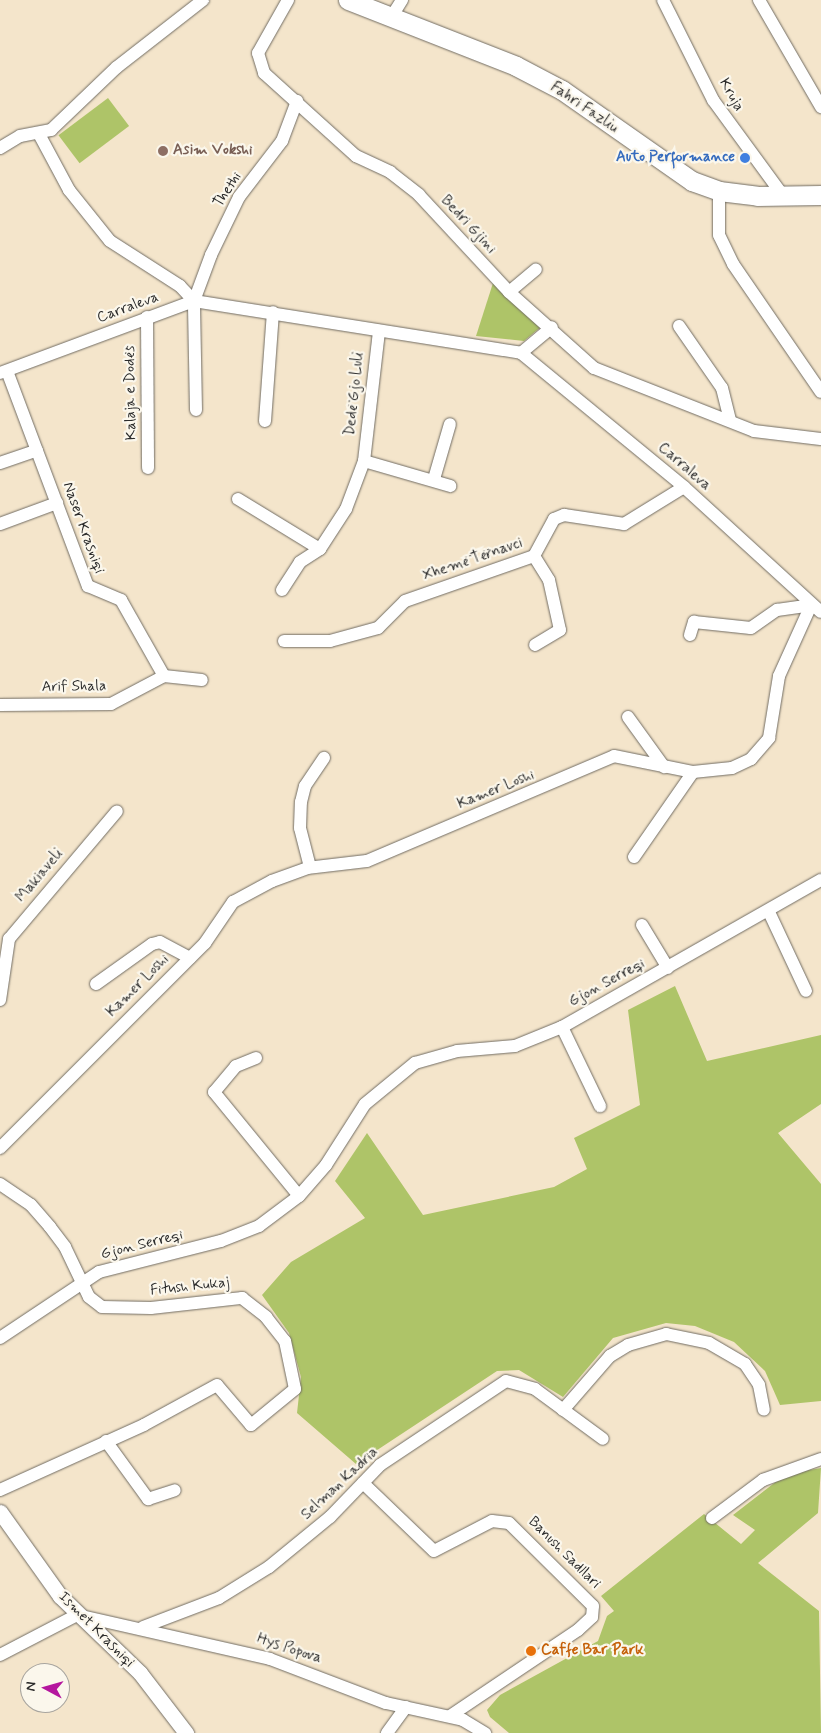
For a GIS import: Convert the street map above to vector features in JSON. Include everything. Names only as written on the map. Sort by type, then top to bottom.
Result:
[{"type":"main road","name":"Fahri Fazliu","points":[[348,0],[495,55],[554,86],[670,167],[719,191],[784,197],[821,195]]},
{"type":"street","points":[[0,148],[20,136],[39,134],[64,119],[116,67],[203,0]]},
{"type":"street","name":"Bedri Gjini","points":[[288,0],[258,60],[264,73],[356,156],[390,172],[419,195],[509,292],[552,327],[594,368],[730,419],[754,431],[821,439]]},
{"type":"street","points":[[392,16],[402,0]]},
{"type":"street","name":"Kruja","points":[[663,0],[713,100],[784,197]]},
{"type":"street","points":[[759,0],[821,107]]},
{"type":"street","name":"Thethi","points":[[194,302],[211,255],[239,198],[282,142],[297,101]]},
{"type":"street","points":[[39,134],[69,190],[110,241],[180,286],[194,302],[196,410]]},
{"type":"street","points":[[719,191],[718,235],[733,264],[821,392]]},
{"type":"street","points":[[509,292],[536,269]]},
{"type":"street","name":"Carraleva","points":[[4,372],[147,317],[194,302],[273,312],[521,353],[684,487],[816,608]]},
{"type":"street","points":[[265,421],[273,312]]},
{"type":"street","name":"Kalaja e Dodës","points":[[147,317],[148,468]]},
{"type":"street","points":[[679,326],[722,388],[730,419]]},
{"type":"street","points":[[521,353],[552,327]]},
{"type":"street","name":"Dedë Gjo Luli","points":[[282,590],[300,562],[320,549],[346,509],[364,461],[379,331]]},
{"type":"street","name":"Naser Krasniqi","points":[[4,372],[37,450],[88,586],[121,600],[164,676]]},
{"type":"street","points":[[434,479],[450,424]]},
{"type":"street","points":[[0,464],[37,450]]},
{"type":"street","points":[[364,461],[434,479],[450,486]]},
{"type":"street","name":"Xhemë Tërnavci","points":[[284,641],[330,641],[378,628],[405,601],[534,556],[554,519],[564,515],[624,524],[684,487]]},
{"type":"street","points":[[238,499],[320,549]]},
{"type":"street","points":[[0,524],[57,503]]},
{"type":"street","points":[[534,556],[549,580],[560,630],[535,645]]},
{"type":"street","points":[[690,635],[694,622],[751,628],[777,610],[816,608]]},
{"type":"street","name":"Kamer Loshi","points":[[0,1148],[190,958],[234,902],[310,867],[367,861],[614,756],[693,772],[745,762],[768,738],[779,676],[816,608]]},
{"type":"street","points":[[164,676],[202,680]]},
{"type":"street","name":"Arif Shala","points":[[0,705],[111,704],[164,676]]},
{"type":"street","points":[[628,717],[664,767]]},
{"type":"street","points":[[310,867],[300,828],[301,802],[305,786],[324,758]]},
{"type":"street","points":[[634,856],[693,772]]},
{"type":"street","name":"Makiaveli","points":[[0,1000],[9,939],[116,811]]},
{"type":"street","name":"Gjon Serreqi","points":[[0,1338],[81,1281],[123,1265],[243,1234],[299,1196],[326,1165],[365,1104],[415,1063],[457,1051],[515,1046],[562,1027],[769,912],[821,880]]},
{"type":"street","points":[[769,912],[806,991]]},
{"type":"street","name":"Gjon Serreqi","points":[[642,925],[668,968]]},
{"type":"street","points":[[96,984],[152,944],[160,942],[190,958]]},
{"type":"street","name":"Gjon Serreqi","points":[[562,1027],[600,1106]]},
{"type":"street","points":[[256,1058],[236,1066],[214,1092],[299,1196]]},
{"type":"street","points":[[0,1184],[31,1205],[50,1227],[81,1281]]},
{"type":"street","name":"Fitush Kukaj","points":[[0,1490],[217,1385],[250,1425],[295,1389],[292,1359],[285,1341],[266,1317],[242,1298],[111,1309],[95,1303],[81,1281]]},
{"type":"street","points":[[563,1410],[610,1356],[628,1345],[666,1334],[709,1343],[745,1364],[760,1385],[764,1410]]},
{"type":"street","name":"Selman Kadria","points":[[143,1627],[240,1586],[305,1539],[363,1483],[413,1442],[506,1381],[522,1382],[603,1439]]},
{"type":"street","points":[[106,1440],[148,1499],[175,1490]]},
{"type":"street","points":[[712,1518],[763,1480],[821,1459]]},
{"type":"street","name":"Banush Sadllari","points":[[363,1483],[434,1551],[492,1521],[509,1523],[593,1606],[592,1617],[578,1630],[450,1716]]},
{"type":"street","name":"Ismet Krasniqi","points":[[3,1522],[77,1615],[140,1673],[186,1733]]},
{"type":"street","points":[[0,1655],[77,1615]]},
{"type":"street","name":"Hys Popova","points":[[77,1615],[143,1627],[270,1659],[406,1707],[450,1716],[485,1733]]},
{"type":"street","points":[[387,1733],[406,1707]]},
{"type":"green space","points":[[108,98],[129,126],[80,163],[58,135]]},
{"type":"green space","points":[[493,283],[542,326],[524,341],[476,336]]},
{"type":"green space","points":[[675,986],[707,1061],[821,1035],[821,1104],[778,1133],[821,1184],[821,1401],[780,1405],[765,1371],[734,1342],[695,1326],[666,1323],[613,1338],[563,1397],[519,1370],[497,1371],[356,1464],[297,1413],[301,1377],[289,1333],[262,1295],[291,1262],[365,1218],[335,1181],[367,1133],[423,1215],[554,1187],[587,1169],[574,1138],[640,1105],[628,1010]]},
{"type":"green space","points":[[821,1468],[818,1513],[758,1563],[819,1611],[821,1733],[509,1733],[490,1717],[487,1710],[500,1695],[598,1641],[607,1616],[614,1611],[601,1596],[704,1514],[741,1544],[755,1530],[733,1515],[786,1474]]},
{"type":"place","name":"Asim Vokshi","points":[[163,151]]},
{"type":"place","name":"Auto Performance","points":[[745,158]]},
{"type":"place","name":"Caffe Bar Park","points":[[531,1651]]}]
